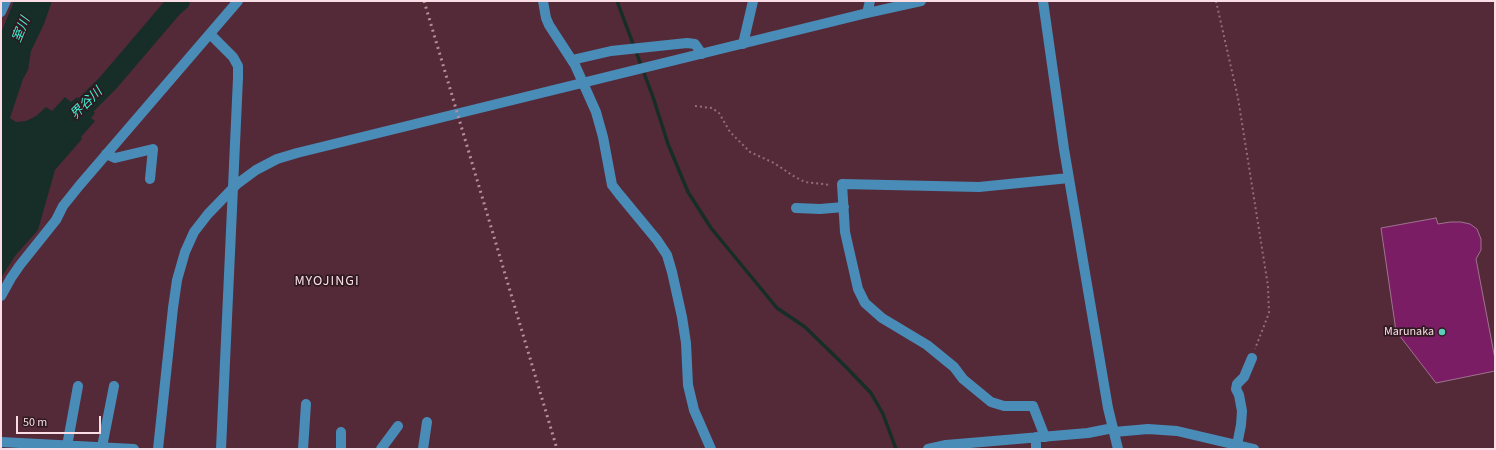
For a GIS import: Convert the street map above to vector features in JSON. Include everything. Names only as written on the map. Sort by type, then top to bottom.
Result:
[{"type":"street","points":[[1,12],[6,1]]},
{"type":"street","points":[[1,296],[10,278],[56,220],[63,206],[78,186],[238,1]]},
{"type":"street","points":[[544,1],[546,18],[549,25],[572,60],[596,112],[603,137],[612,185],[657,240],[667,255],[682,317],[686,343],[688,385],[694,410],[711,449]]},
{"type":"street","points":[[743,44],[753,1]]},
{"type":"street","points":[[867,13],[870,1]]},
{"type":"street","points":[[158,449],[173,308],[177,280],[185,252],[194,232],[208,214],[236,184],[256,170],[277,159],[867,13],[921,1]]},
{"type":"street","points":[[1044,1],[1069,178],[1107,402],[1118,449]]},
{"type":"street","points":[[210,34],[233,57],[238,66],[221,449]]},
{"type":"street","points":[[572,60],[610,51],[687,43],[695,44],[702,54]]},
{"type":"street","points":[[106,154],[115,158],[153,149],[150,179]]},
{"type":"street","points":[[1036,449],[1041,437],[1033,406],[1004,406],[991,402],[963,379],[954,368],[927,344],[882,318],[865,303],[858,289],[845,232],[842,184],[979,187],[1069,178]]},
{"type":"street","points":[[796,208],[820,209],[844,207]]},
{"type":"street","points":[[1237,445],[1242,410],[1239,395],[1236,390],[1237,384],[1244,377],[1252,358]]},
{"type":"street","points":[[67,446],[78,386]]},
{"type":"street","points":[[102,447],[114,386]]},
{"type":"street","points":[[303,449],[306,404]]},
{"type":"street","points":[[423,449],[428,422]]},
{"type":"street","points":[[381,449],[398,426]]},
{"type":"street","points":[[928,449],[946,445],[1148,428],[1177,431],[1253,449]]},
{"type":"street","points":[[341,432],[341,449]]},
{"type":"street","points":[[1,442],[134,449]]},
{"type":"path","points":[[1216,1],[1240,114],[1268,286],[1269,314],[1252,358]]},
{"type":"path","points":[[695,106],[712,108],[719,113],[730,132],[750,152],[774,163],[795,177],[814,184],[842,184]]},
{"type":"water","name":"室川","points":[[14,1],[52,1],[44,24],[31,51],[28,70],[23,79],[10,118],[16,122],[26,121],[36,116],[46,107],[52,111],[65,97],[71,102],[77,97],[95,113],[91,118],[95,121],[81,137],[82,139],[55,170],[38,230],[15,256],[1,278],[1,33]]},
{"type":"building","points":[[1436,218],[1438,224],[1461,222],[1470,224],[1477,229],[1481,239],[1481,250],[1476,259],[1495,359],[1495,371],[1436,383],[1396,331],[1381,228]]},
{"type":"waterway","name":"界谷川","points":[[66,125],[108,83],[172,8],[180,1]]},
{"type":"waterway","points":[[617,1],[653,97],[668,144],[688,192],[711,228],[777,308],[805,327],[871,393],[883,414],[896,449]]},
{"type":"railway","points":[[424,1],[557,449]]},
{"type":"place","name":"Marunaka","points":[[1442,332]]},
{"type":"district","name":"MYOJINGI","points":[[327,282]]}]
